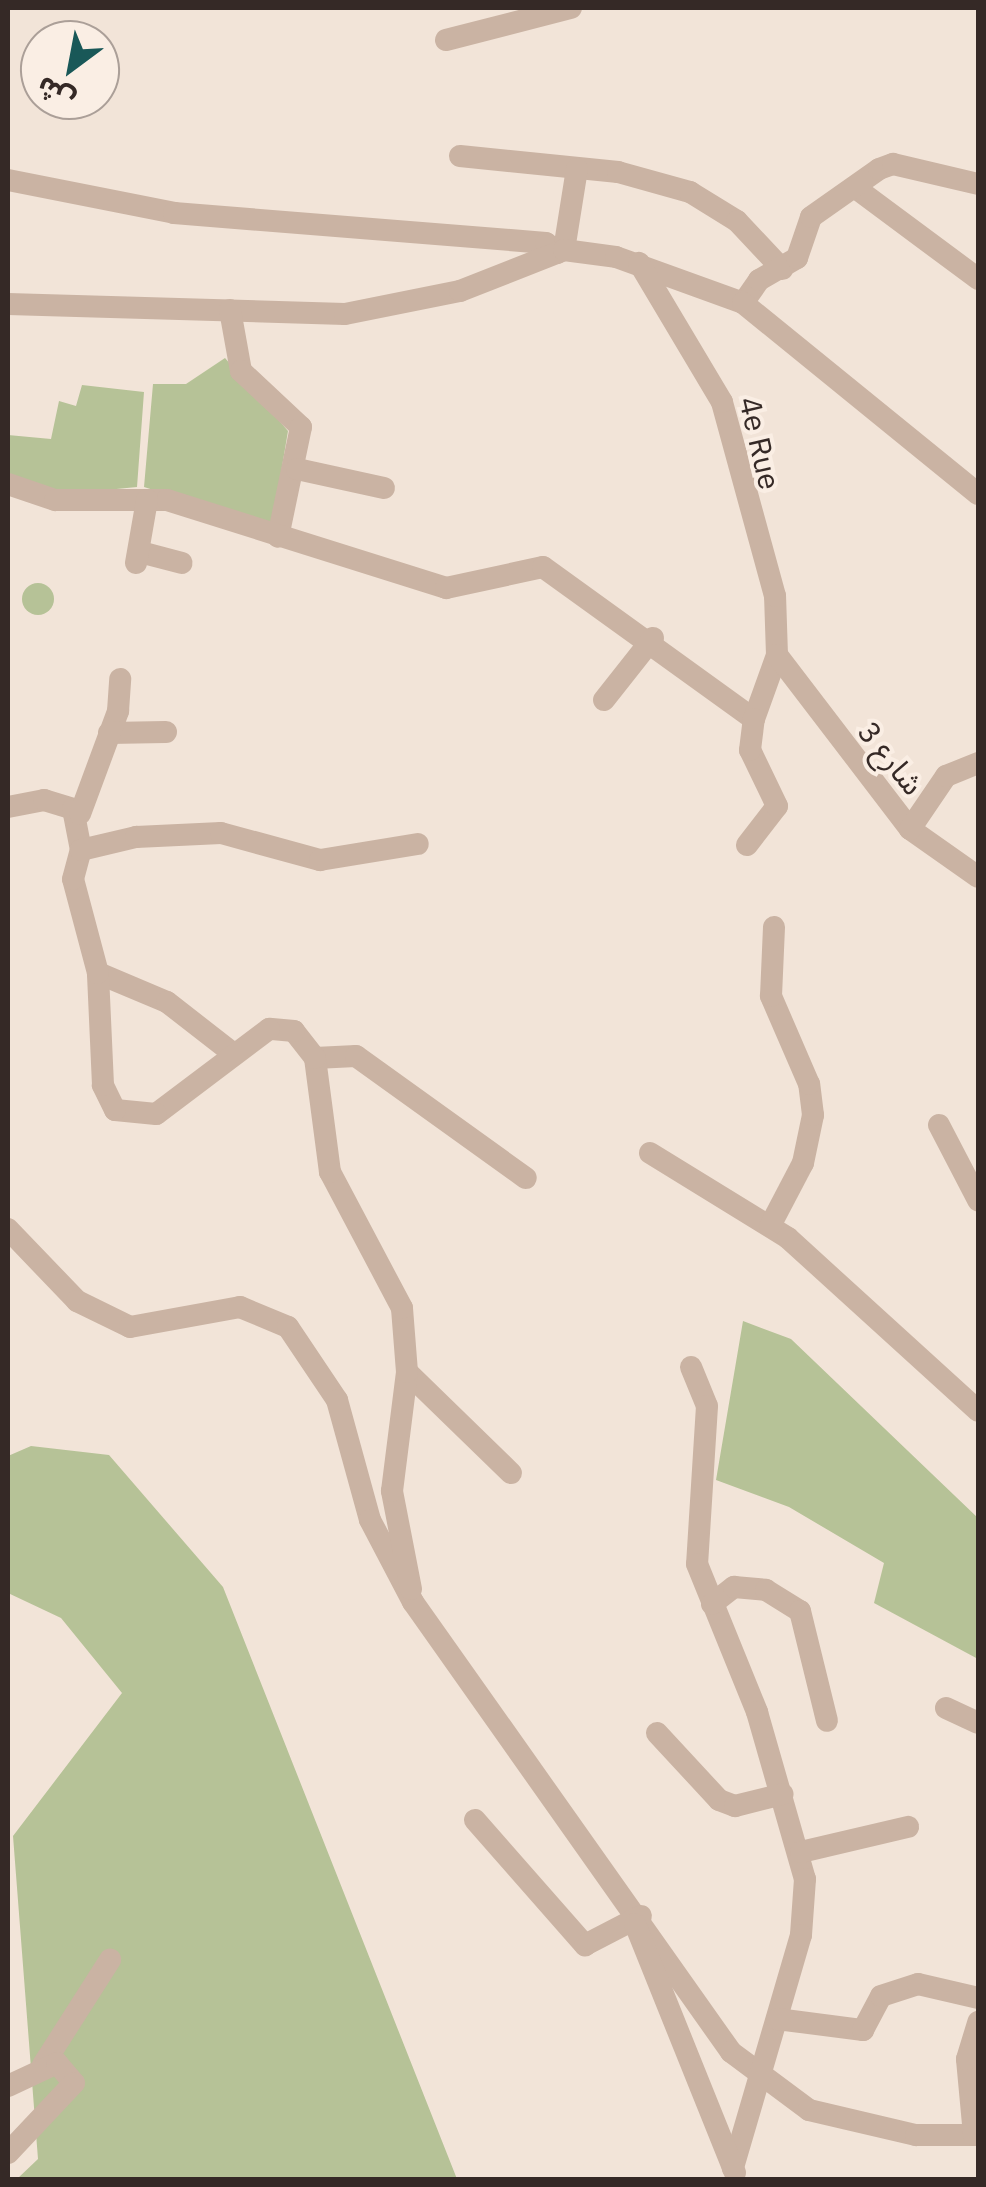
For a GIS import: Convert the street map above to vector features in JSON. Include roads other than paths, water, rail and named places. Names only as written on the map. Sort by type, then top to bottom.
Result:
[{"type":"street","points":[[446,40],[571,8]]},
{"type":"street","points":[[460,156],[576,170],[690,192],[737,221],[782,269]]},
{"type":"street","points":[[743,302],[759,280],[782,269],[803,250],[811,216],[893,164],[978,184]]},
{"type":"street","points":[[560,252],[576,170]]},
{"type":"street","points":[[8,180],[174,214],[546,243],[560,252]]},
{"type":"street","points":[[856,189],[978,279]]},
{"type":"street","points":[[8,304],[230,310],[389,308],[560,252],[639,262],[743,302],[978,494]]},
{"type":"street","name":"4e Rue","points":[[639,262],[722,402],[775,596],[777,655]]},
{"type":"street","points":[[230,310],[241,370],[300,427],[297,469],[278,537]]},
{"type":"street","points":[[297,469],[384,488]]},
{"type":"street","points":[[8,484],[55,500],[146,500],[446,588],[544,567],[654,638],[754,719]]},
{"type":"street","points":[[146,500],[138,558],[182,563]]},
{"type":"street","points":[[604,700],[654,638]]},
{"type":"street","points":[[747,845],[777,806],[750,750],[754,719],[777,655]]},
{"type":"street","name":"شارع 3","points":[[777,655],[910,829],[978,877]]},
{"type":"street","points":[[120,679],[109,733],[80,814],[82,850],[73,892],[98,972],[103,1085],[126,1116],[156,1114],[230,1052],[282,1027],[315,1058],[330,1172],[391,1273],[407,1372],[392,1491],[413,1602]]},
{"type":"street","points":[[109,733],[166,732]]},
{"type":"street","points":[[910,829],[946,776],[978,763]]},
{"type":"street","points":[[8,807],[44,800],[80,814]]},
{"type":"street","points":[[82,850],[221,833],[320,860],[418,844]]},
{"type":"street","points":[[770,1226],[803,1163],[813,1115],[810,1084],[771,996],[774,927]]},
{"type":"street","points":[[98,972],[166,1002],[230,1052]]},
{"type":"street","points":[[315,1058],[356,1056],[526,1178]]},
{"type":"street","points":[[939,1125],[978,1200]]},
{"type":"street","points":[[650,1153],[770,1226],[978,1410]]},
{"type":"street","points":[[8,1233],[77,1301],[130,1327],[240,1307],[288,1326],[336,1400],[370,1520],[413,1602],[637,1918],[762,2082],[841,2120],[976,2135],[975,2098],[967,2059],[978,2022]]},
{"type":"street","points":[[691,1367],[707,1406],[693,1543],[801,1852],[806,1902],[735,2174]]},
{"type":"street","points":[[407,1372],[511,1472]]},
{"type":"street","points":[[712,1604],[734,1587],[766,1590],[800,1611],[818,1657],[827,1722]]},
{"type":"street","points":[[946,1708],[978,1724]]},
{"type":"street","points":[[657,1733],[720,1800],[735,1806],[782,1794]]},
{"type":"street","points":[[475,1820],[584,1945],[637,1918]]},
{"type":"street","points":[[801,1852],[908,1826]]},
{"type":"street","points":[[637,1918],[735,2174]]},
{"type":"street","points":[[8,2086],[43,2065],[110,1960]]},
{"type":"street","points":[[776,2020],[862,2030],[881,1996],[918,1984],[978,1998]]},
{"type":"street","points":[[8,2153],[70,2096],[69,2070],[43,2065]]}]
